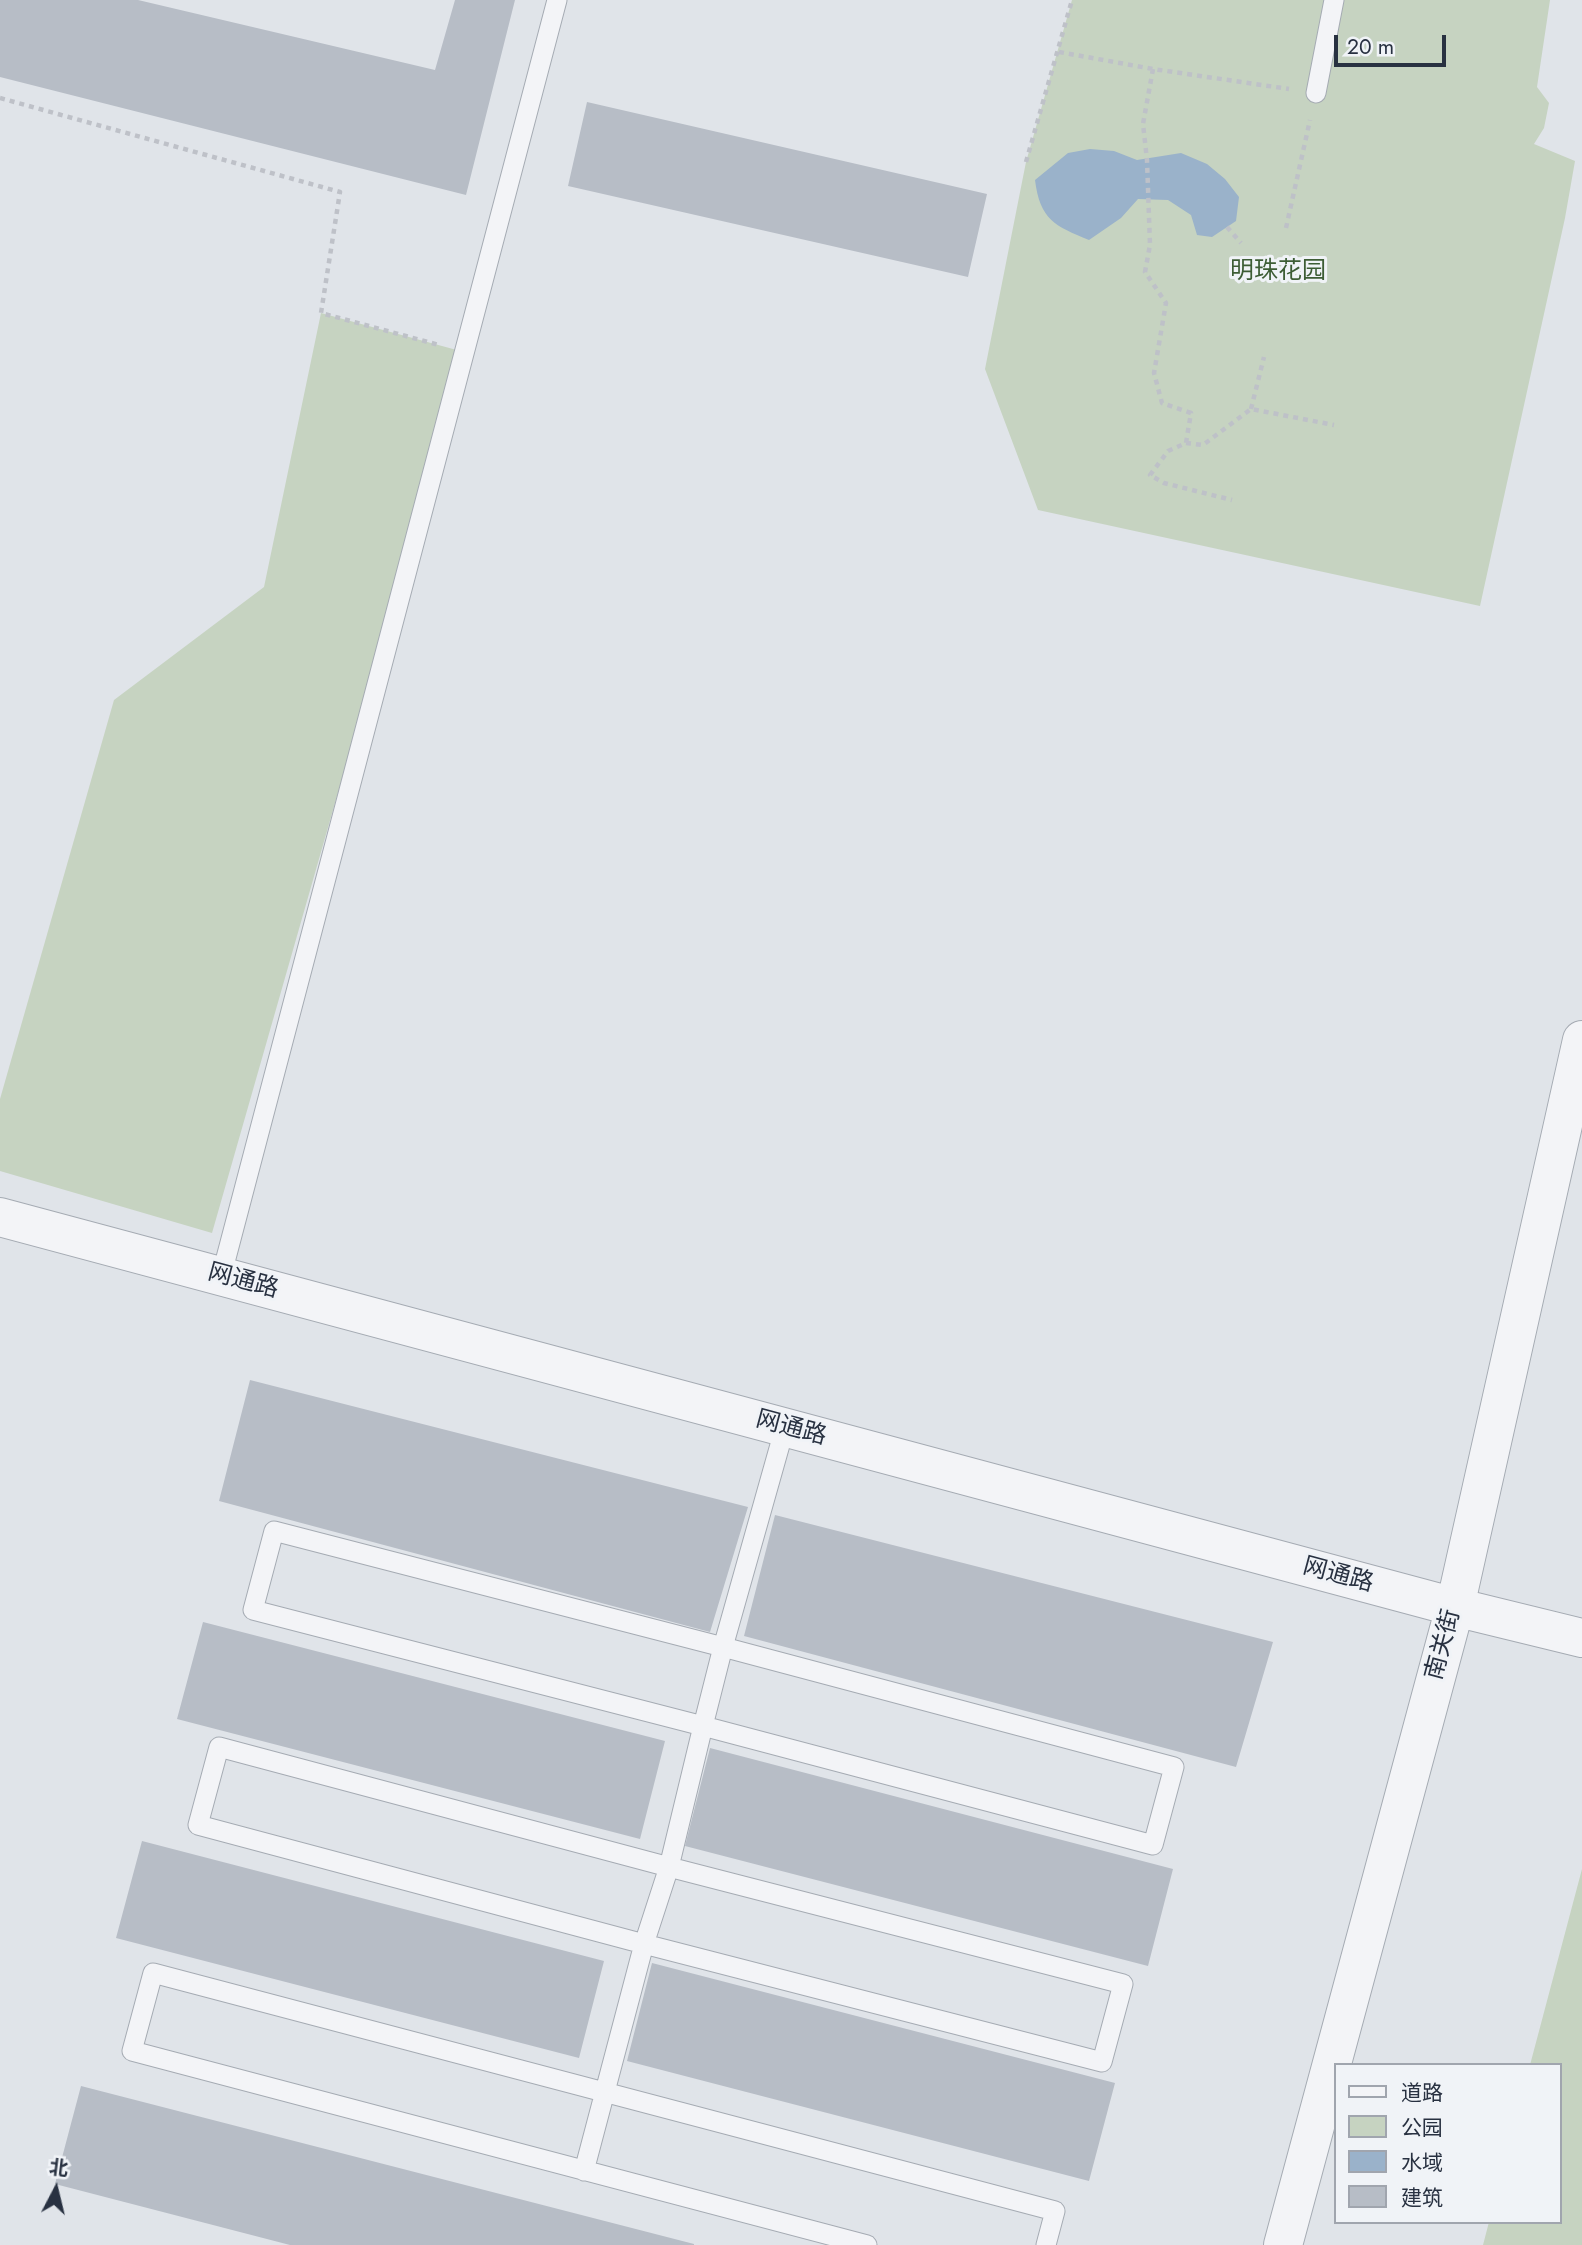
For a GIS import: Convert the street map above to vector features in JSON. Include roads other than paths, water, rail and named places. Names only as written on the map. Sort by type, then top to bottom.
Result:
[{"type":"street","name":"南关街","points":[[1283,2245],[1455,1607],[1582,1040]]},
{"type":"street","name":"网通路","points":[[0,1217],[1455,1607],[1582,1638]]},
{"type":"lane","points":[[221,1277],[557,0]]},
{"type":"lane","points":[[1315,93],[1334,0]]},
{"type":"lane","points":[[584,2171],[644,1944],[669,1867],[723,1647],[785,1427]]},
{"type":"lane","points":[[274,1531],[723,1647],[1174,1767],[1153,1845],[253,1610],[274,1531]]},
{"type":"lane","points":[[219,1747],[669,1867],[1123,1984],[1102,2062],[198,1825],[219,1747]]},
{"type":"lane","points":[[867,2245],[132,2051],[153,1973],[1055,2211],[1046,2245]]},
{"type":"water","points":[[1090,149],[1114,151],[1137,160],[1181,153],[1207,164],[1225,179],[1239,197],[1236,221],[1212,237],[1197,235],[1191,215],[1168,200],[1138,199],[1121,218],[1089,240],[1067,230],[1045,213],[1035,180],[1068,153]]},
{"type":"park label","name":"明珠花园","points":[[1278,272]]}]
